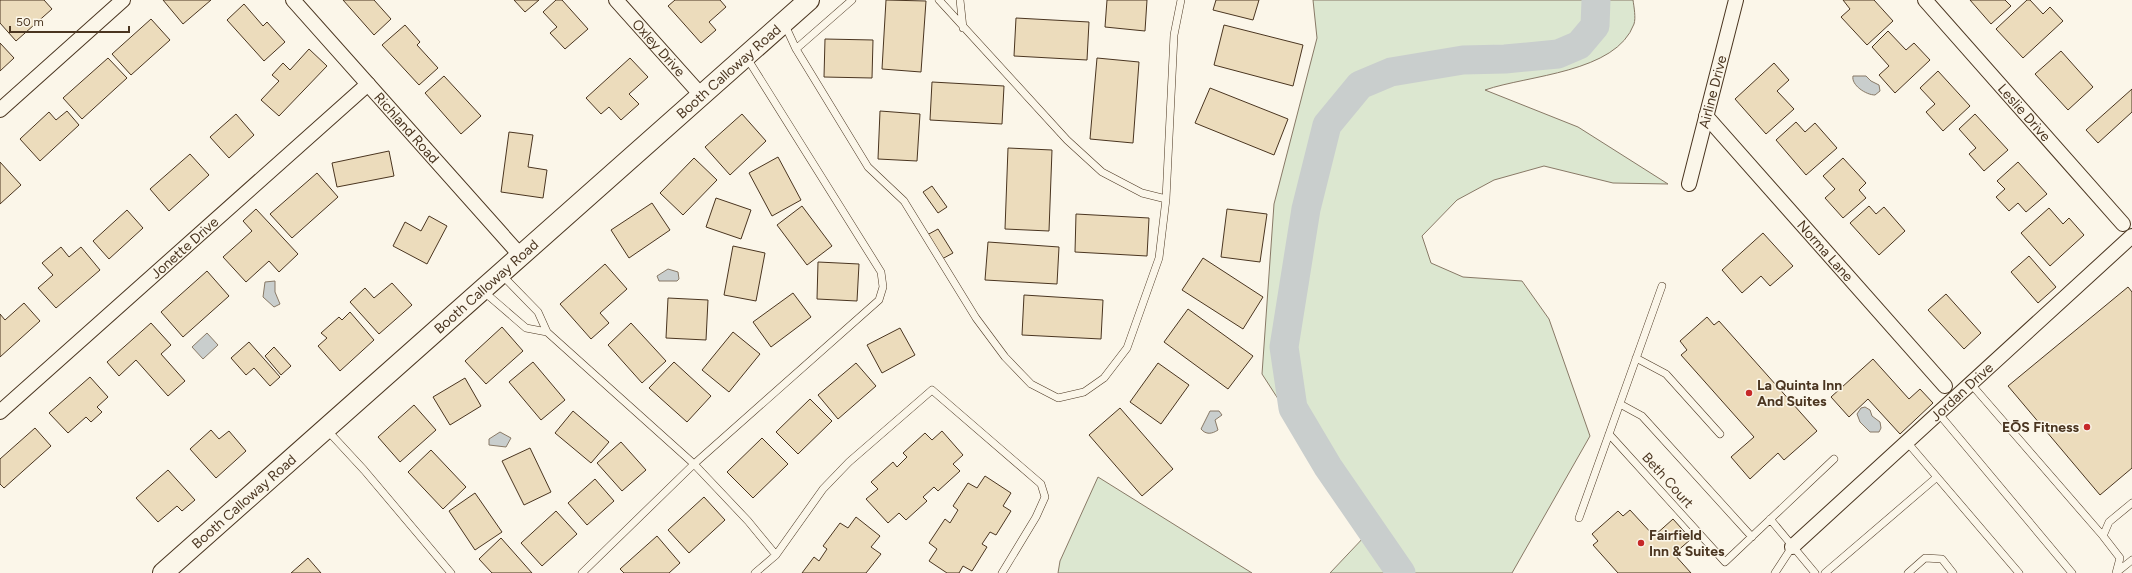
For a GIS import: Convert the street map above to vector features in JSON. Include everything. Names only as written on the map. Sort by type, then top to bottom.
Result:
[{"type":"street","points":[[0,110],[123,0]]},
{"type":"street","name":"Richland Road","points":[[293,0],[521,256]]},
{"type":"street","name":"Oxley Drive","points":[[616,0],[701,95]]},
{"type":"street","name":"Booth Calloway Road","points":[[164,573],[809,0]]},
{"type":"street","name":"Airline Drive","points":[[1689,184],[1736,0]]},
{"type":"street","name":"Leslie Drive","points":[[1925,0],[2123,224]]},
{"type":"street","name":"Jonette Drive","points":[[0,412],[368,84]]},
{"type":"street","name":"Norma Lane","points":[[1706,116],[1945,386]]},
{"type":"street","name":"Jordan Drive","points":[[1792,547],[2131,240]]},
{"type":"lane","points":[[796,49],[852,0]]},
{"type":"lane","points":[[940,0],[963,28],[1068,140],[1102,172],[1142,193],[1166,199]]},
{"type":"lane","points":[[960,0],[963,28]]},
{"type":"lane","points":[[784,22],[796,49],[868,167],[904,201],[976,318],[1005,356],[1031,384],[1058,398],[1084,392],[1104,378],[1127,348],[1159,258],[1166,199],[1174,35],[1181,0]]},
{"type":"lane","points":[[582,573],[694,464],[879,300],[883,287],[881,272],[745,56]]},
{"type":"lane","points":[[501,273],[538,312],[547,332],[694,464],[748,521],[776,555]]},
{"type":"lane","points":[[1579,518],[1662,286]]},
{"type":"lane","points":[[482,290],[526,328],[547,332]]},
{"type":"lane","points":[[1636,358],[1666,374],[1720,434]]},
{"type":"lane","points":[[1971,384],[2120,558],[2117,573]]},
{"type":"lane","points":[[755,573],[776,555],[823,489],[849,462],[932,390],[1041,484],[1045,497],[1036,517],[1002,573]]},
{"type":"lane","points":[[1620,404],[1642,416],[1752,537],[1834,459]]},
{"type":"lane","points":[[1938,414],[2072,573]]},
{"type":"lane","points":[[326,429],[364,470],[451,573]]},
{"type":"lane","name":"Beth Court","points":[[1609,434],[1725,562],[1752,537]]},
{"type":"lane","points":[[1907,442],[2019,573]]},
{"type":"lane","points":[[1825,573],[1937,477]]},
{"type":"lane","points":[[2102,536],[2110,522],[2132,503]]},
{"type":"lane","points":[[1770,519],[1815,573]]},
{"type":"lane","points":[[1775,573],[1792,547]]},
{"type":"lane","points":[[1908,573],[1925,558],[1942,558],[1953,573]]},
{"type":"lane","points":[[2117,573],[2132,560]]},
{"type":"green space","points":[[1313,0],[1633,0],[1635,22],[1624,40],[1609,53],[1569,70],[1485,90],[1578,127],[1668,184],[1613,183],[1544,166],[1494,180],[1457,200],[1422,236],[1431,263],[1463,277],[1522,281],[1549,319],[1590,436],[1512,573],[1330,573],[1366,535],[1262,374],[1274,204],[1317,38]]},
{"type":"green space","points":[[1098,477],[1252,573],[1058,573],[1060,561]]},
{"type":"shaded area","points":[[1853,76],[1866,76],[1871,81],[1879,85],[1880,91],[1875,95],[1867,93],[1854,83]]},
{"type":"shaded area","points":[[668,269],[678,272],[679,279],[677,281],[659,281],[657,276]]},
{"type":"shaded area","points":[[275,281],[275,292],[280,304],[274,307],[263,297],[265,282]]},
{"type":"shaded area","points":[[207,333],[218,345],[203,359],[192,347]]},
{"type":"shaded area","points":[[1865,407],[1870,410],[1872,416],[1880,422],[1881,428],[1879,432],[1870,432],[1860,422],[1857,414],[1861,408]]},
{"type":"shaded area","points":[[1210,411],[1219,411],[1222,415],[1215,420],[1218,430],[1209,433],[1201,429]]},
{"type":"shaded area","points":[[500,432],[511,438],[506,447],[489,445],[489,439]]},
{"type":"building","points":[[0,0],[44,0],[52,9],[16,41],[0,23]]},
{"type":"building","points":[[163,0],[211,0],[183,24]]},
{"type":"building","points":[[343,0],[374,0],[391,19],[374,35]]},
{"type":"building","points":[[514,0],[539,0],[525,12]]},
{"type":"building","points":[[556,0],[562,0],[588,29],[565,49],[550,33],[557,27],[543,12]]},
{"type":"building","points":[[675,0],[720,0],[726,7],[709,22],[716,30],[701,43],[668,6]]},
{"type":"building","points":[[886,0],[926,1],[921,72],[882,69]]},
{"type":"building","points":[[1107,0],[1147,0],[1145,31],[1105,27]]},
{"type":"building","points":[[1216,0],[1259,0],[1253,20],[1213,10]]},
{"type":"building","points":[[1843,0],[1874,0],[1893,21],[1867,45],[1841,17],[1850,9]]},
{"type":"building","points":[[1970,0],[2005,0],[2011,6],[1991,24]]},
{"type":"building","points":[[2027,0],[2030,0],[2043,14],[2050,7],[2063,21],[2023,58],[1996,29]]},
{"type":"building","points":[[244,4],[263,26],[267,22],[285,42],[264,61],[227,20]]},
{"type":"building","points":[[1016,18],[1089,22],[1087,60],[1014,56]]},
{"type":"building","points":[[151,19],[170,40],[131,75],[112,54]]},
{"type":"building","points":[[405,25],[420,42],[417,45],[438,68],[419,85],[382,45]]},
{"type":"building","points":[[1224,25],[1303,45],[1293,86],[1214,65]]},
{"type":"building","points":[[1888,31],[1906,50],[1914,43],[1930,60],[1895,93],[1879,75],[1889,66],[1872,47]]},
{"type":"building","points":[[825,39],[873,40],[872,78],[824,77]]},
{"type":"building","points":[[0,43],[14,58],[0,71]]},
{"type":"building","points":[[309,49],[327,66],[279,116],[261,100],[279,81],[272,75],[283,63],[290,70]]},
{"type":"building","points":[[2061,51],[2093,87],[2068,110],[2035,74]]},
{"type":"building","points":[[108,58],[127,78],[82,119],[63,98]]},
{"type":"building","points":[[630,58],[648,77],[629,94],[639,104],[621,120],[609,107],[601,114],[586,98]]},
{"type":"building","points":[[1097,58],[1139,62],[1133,143],[1090,139]]},
{"type":"building","points":[[1774,63],[1789,80],[1777,91],[1794,109],[1766,134],[1735,99]]},
{"type":"building","points":[[1938,71],[1970,106],[1943,131],[1926,112],[1935,104],[1920,88]]},
{"type":"building","points":[[444,76],[481,116],[461,134],[425,93]]},
{"type":"building","points":[[932,82],[1004,86],[1002,124],[930,120]]},
{"type":"building","points":[[1210,88],[1288,119],[1274,155],[1195,123]]},
{"type":"building","points":[[2132,89],[2132,112],[2098,143],[2086,130]]},
{"type":"building","points":[[67,111],[79,125],[40,161],[20,139],[49,112],[56,120]]},
{"type":"building","points":[[880,111],[920,114],[917,161],[878,159]]},
{"type":"building","points":[[236,114],[254,135],[229,158],[210,137]]},
{"type":"building","points":[[742,114],[766,141],[730,175],[705,147]]},
{"type":"building","points":[[1975,114],[2008,150],[1984,171],[1969,154],[1976,148],[1959,129]]},
{"type":"building","points":[[1796,122],[1805,132],[1815,123],[1837,148],[1806,175],[1776,140]]},
{"type":"building","points":[[509,132],[533,135],[528,167],[547,170],[543,198],[501,192]]},
{"type":"building","points":[[1008,148],[1052,150],[1049,231],[1005,229]]},
{"type":"building","points":[[389,151],[394,176],[337,187],[332,163]]},
{"type":"building","points":[[190,154],[209,175],[169,211],[150,189]]},
{"type":"building","points":[[778,157],[801,200],[772,216],[749,173]]},
{"type":"building","points":[[694,158],[717,180],[683,215],[660,193]]},
{"type":"building","points":[[1843,158],[1866,183],[1859,190],[1866,198],[1843,218],[1825,198],[1835,189],[1823,176]]},
{"type":"building","points":[[0,162],[21,185],[0,204]]},
{"type":"building","points":[[2018,162],[2047,194],[2026,212],[2018,203],[2009,211],[1996,197],[2005,189],[1997,181]]},
{"type":"building","points":[[317,173],[338,197],[292,238],[270,214]]},
{"type":"building","points":[[932,186],[947,207],[938,213],[923,192]]},
{"type":"building","points":[[716,198],[751,210],[741,239],[706,227]]},
{"type":"building","points":[[652,203],[670,230],[629,258],[611,230]]},
{"type":"building","points":[[802,206],[832,246],[807,265],[777,225]]},
{"type":"building","points":[[1869,206],[1876,214],[1884,207],[1905,231],[1879,255],[1850,223]]},
{"type":"building","points":[[2049,208],[2063,224],[2069,218],[2084,235],[2050,266],[2021,233]]},
{"type":"building","points":[[256,209],[298,254],[279,272],[269,261],[246,282],[223,257],[252,231],[243,221]]},
{"type":"building","points":[[1227,209],[1267,214],[1260,262],[1221,257]]},
{"type":"building","points":[[127,210],[143,228],[109,259],[93,241]]},
{"type":"building","points":[[1076,214],[1149,218],[1147,256],[1075,252]]},
{"type":"building","points":[[429,216],[447,226],[427,264],[393,246],[405,222],[421,231]]},
{"type":"building","points":[[938,229],[953,253],[942,259],[927,235]]},
{"type":"building","points":[[1763,233],[1793,266],[1770,286],[1761,276],[1742,293],[1722,270]]},
{"type":"building","points":[[988,242],[1059,247],[1057,284],[985,280]]},
{"type":"building","points":[[733,246],[765,253],[756,301],[724,295]]},
{"type":"building","points":[[61,247],[69,257],[81,247],[100,270],[56,308],[38,288],[53,275],[42,263]]},
{"type":"building","points":[[2029,256],[2056,287],[2038,303],[2011,272]]},
{"type":"building","points":[[1203,258],[1263,297],[1243,329],[1182,290]]},
{"type":"building","points":[[818,262],[859,264],[857,301],[817,299]]},
{"type":"building","points":[[605,264],[627,289],[600,313],[609,323],[591,339],[560,304]]},
{"type":"building","points":[[207,271],[229,296],[183,337],[161,312]]},
{"type":"building","points":[[392,283],[412,305],[379,334],[350,302],[365,288],[374,298]]},
{"type":"building","name":"EŌS Fitness","points":[[2128,287],[2132,292],[2132,468],[2100,495],[2008,386]]},
{"type":"building","points":[[793,293],[811,317],[771,347],[753,322]]},
{"type":"building","points":[[1946,294],[1981,333],[1964,349],[1928,310]]},
{"type":"building","points":[[1024,295],[1103,300],[1101,339],[1022,335]]},
{"type":"building","points":[[668,298],[708,300],[706,340],[666,338]]},
{"type":"building","points":[[24,303],[40,321],[0,357],[0,314],[5,320]]},
{"type":"building","points":[[1188,309],[1253,356],[1228,389],[1164,342]]},
{"type":"building","points":[[350,312],[374,340],[340,371],[318,346],[327,338],[321,333],[339,317],[342,320]]},
{"type":"building","name":"La Quinta Inn And Suites","points":[[1707,317],[1714,325],[1719,321],[1817,431],[1784,460],[1778,453],[1750,479],[1731,457],[1754,437],[1681,355],[1687,350],[1680,341]]},
{"type":"building","points":[[151,323],[171,345],[161,354],[185,381],[168,396],[136,360],[119,376],[107,362]]},
{"type":"building","points":[[631,323],[666,361],[642,383],[608,345]]},
{"type":"building","points":[[502,327],[523,351],[486,384],[465,361]]},
{"type":"building","points":[[900,328],[915,355],[882,373],[867,345]]},
{"type":"building","points":[[733,332],[760,354],[729,392],[702,370]]},
{"type":"building","points":[[249,342],[280,377],[270,386],[254,368],[246,375],[231,358]]},
{"type":"building","points":[[274,347],[291,366],[281,375],[265,356]]},
{"type":"building","points":[[1873,359],[1909,399],[1920,389],[1933,403],[1900,434],[1868,399],[1849,417],[1831,397]]},
{"type":"building","points":[[533,362],[565,400],[541,420],[509,382]]},
{"type":"building","points":[[674,362],[711,396],[687,422],[649,388]]},
{"type":"building","points":[[856,363],[876,386],[838,419],[818,395]]},
{"type":"building","points":[[1158,363],[1189,385],[1161,424],[1130,402]]},
{"type":"building","points":[[90,377],[108,397],[97,407],[102,412],[91,422],[86,417],[68,433],[49,413]]},
{"type":"building","points":[[465,378],[481,406],[450,425],[433,397]]},
{"type":"building","points":[[810,399],[832,421],[798,454],[776,432]]},
{"type":"building","points":[[414,405],[436,430],[400,462],[378,437]]},
{"type":"building","points":[[1120,408],[1173,469],[1142,496],[1089,435]]},
{"type":"building","points":[[573,411],[609,442],[591,463],[555,433]]},
{"type":"building","points":[[35,428],[51,446],[4,488],[0,484],[0,459]]},
{"type":"building","points":[[211,430],[219,439],[229,431],[246,451],[216,478],[190,449]]},
{"type":"building","points":[[942,431],[963,455],[953,464],[960,471],[938,491],[934,487],[923,497],[927,501],[906,520],[899,513],[888,523],[866,499],[878,489],[871,482],[893,462],[897,467],[907,457],[903,453],[925,433],[932,440]]},
{"type":"building","points":[[762,438],[788,464],[753,498],[727,472]]},
{"type":"building","points":[[621,442],[646,470],[622,491],[597,463]]},
{"type":"building","points":[[530,448],[551,492],[524,505],[502,461]]},
{"type":"building","points":[[431,450],[466,487],[443,509],[408,472]]},
{"type":"building","points":[[168,470],[195,500],[182,511],[177,506],[158,522],[136,498]]},
{"type":"building","points":[[985,476],[1011,493],[1003,506],[1011,511],[996,535],[990,532],[982,544],[987,547],[972,571],[963,566],[959,573],[947,573],[929,561],[937,549],[929,543],[945,519],[950,523],[958,510],[953,506],[968,483],[977,488]]},
{"type":"building","points":[[595,479],[614,501],[587,525],[568,503]]},
{"type":"building","points":[[475,493],[502,532],[475,550],[449,511]]},
{"type":"building","points":[[704,497],[725,520],[689,553],[668,530]]},
{"type":"building","name":"Fairfield Inn & Suites","points":[[1630,510],[1654,536],[1673,519],[1691,539],[1674,554],[1691,573],[1618,573],[1593,545],[1598,541],[1592,534],[1618,511],[1623,516]]},
{"type":"building","points":[[556,511],[577,534],[542,566],[521,543]]},
{"type":"building","points":[[856,517],[880,536],[871,547],[881,554],[866,573],[802,573],[814,557],[819,561],[827,549],[823,546],[840,523],[848,528]]},
{"type":"building","points":[[657,536],[680,563],[669,573],[624,573],[620,569]]},
{"type":"building","points":[[501,538],[532,573],[492,573],[479,559]]},
{"type":"building","points":[[308,558],[321,573],[291,573]]},
{"type":"waterway","points":[[1401,573],[1328,467],[1293,408],[1284,347],[1306,209],[1327,125],[1360,85],[1391,72],[1463,60],[1505,59],[1558,54],[1579,45],[1595,26],[1596,0]]},
{"type":"place","name":"La Quinta Inn And Suites","points":[[1749,393]]},
{"type":"place","name":"EŌS Fitness","points":[[2087,427]]},
{"type":"place","name":"Fairfield Inn & Suites","points":[[1641,543]]}]
